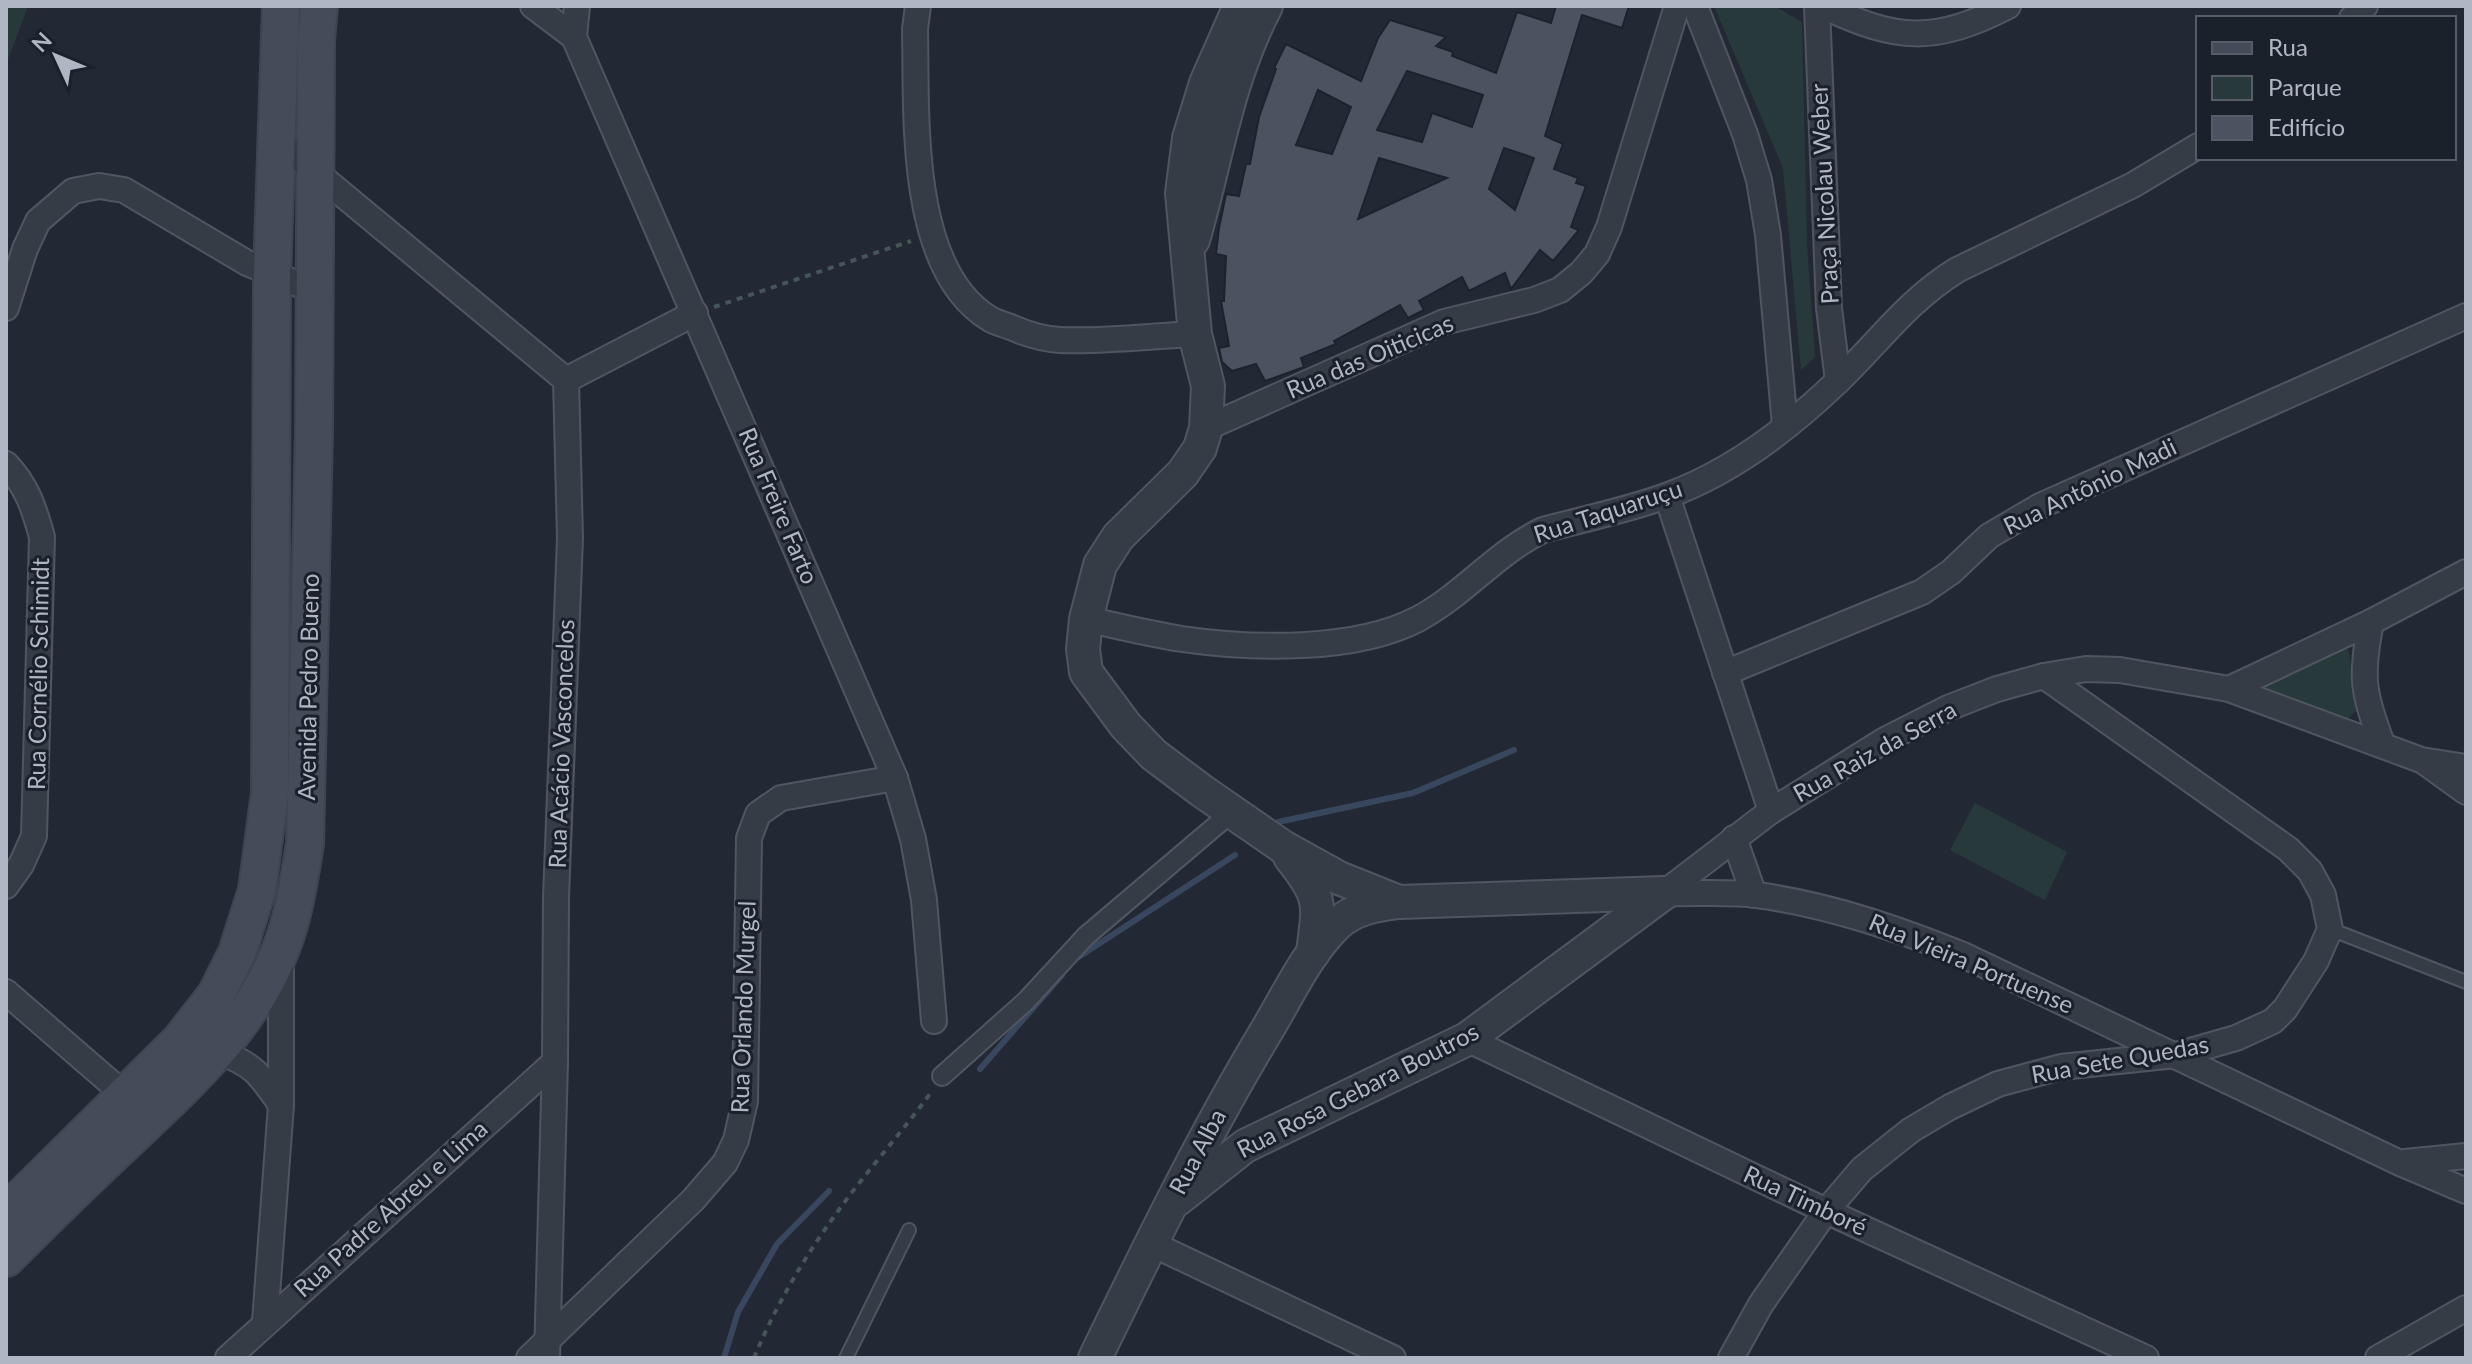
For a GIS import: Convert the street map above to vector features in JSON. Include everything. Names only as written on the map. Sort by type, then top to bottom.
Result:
[{"type":"main road","name":"Avenida Pedro Bueno","points":[[6,1213],[180,1041],[216,995],[237,953],[257,890],[270,793],[272,275],[281,6]]},
{"type":"main road","name":"Avenida Pedro Bueno","points":[[6,1258],[218,1052],[257,997],[281,950],[295,898],[305,844],[317,223],[316,40],[319,6]]},
{"type":"street","points":[[533,6],[574,37]]},
{"type":"street","name":"Rua Freire Farto","points":[[577,6],[574,37],[895,778],[913,839],[924,900],[934,1021]]},
{"type":"street","points":[[918,6],[915,29],[918,173],[932,234],[948,273],[966,298],[990,319],[1022,332],[1058,340],[1195,334]]},
{"type":"street","points":[[1240,6],[1206,83],[1189,138],[1182,193],[1195,334],[1208,386],[1206,428],[1200,448],[1183,473],[1118,537],[1100,565],[1086,619],[1083,649],[1086,672],[1126,726],[1154,755],[1283,847],[1339,878],[1399,902]]},
{"type":"street","points":[[1187,262],[1207,193],[1229,94],[1266,6]]},
{"type":"street","name":"Rua das Oiticicas","points":[[1206,428],[1444,322],[1560,290],[1581,273],[1597,254],[1609,227],[1677,6]]},
{"type":"street","points":[[1695,6],[1745,134],[1759,180],[1768,235],[1785,426]]},
{"type":"street","name":"Praça Nicolau Weber","points":[[1817,6],[1829,308],[1838,381]]},
{"type":"street","points":[[1823,6],[1889,32],[1933,34],[1959,28],[2008,6]]},
{"type":"street","points":[[277,140],[566,380],[695,313]]},
{"type":"street","name":"Rua Taquaruçu","points":[[1086,619],[1182,639],[1260,645],[1329,642],[1376,634],[1417,619],[1466,586],[1527,538],[1543,530],[1667,496],[1725,469],[1753,452],[1838,381],[1902,312],[1930,287],[1957,270],[2133,185],[2196,147]]},
{"type":"street","points":[[6,308],[25,249],[38,221],[73,191],[99,186],[124,190],[213,244],[272,275],[315,291]]},
{"type":"street","points":[[317,223],[348,211],[374,219]]},
{"type":"street","name":"Rua Antônio Madi","points":[[1725,673],[1922,592],[1951,572],[1989,536],[2040,506],[2466,316]]},
{"type":"street","name":"Rua Acácio Vasconcelos","points":[[547,1350],[556,897],[570,538],[566,380]]},
{"type":"street","name":"Rua Cornélio Schimidt","points":[[6,464],[19,478],[33,502],[42,537],[34,836],[21,865],[6,886]]},
{"type":"street","points":[[1667,496],[1771,811]]},
{"type":"street","points":[[2229,689],[2371,622],[2466,572]]},
{"type":"street","points":[[2371,622],[2363,663],[2364,686],[2382,744]]},
{"type":"street","name":"Rua Raiz da Serra","points":[[1664,893],[1771,811],[1885,740],[1948,708],[1997,689],[2044,676],[2086,669],[2120,670],[2229,689],[2421,760]]},
{"type":"street","points":[[2044,676],[2288,849],[2310,871],[2323,895],[2330,929]]},
{"type":"street","points":[[2421,760],[2466,767]]},
{"type":"street","points":[[2421,760],[2466,792]]},
{"type":"street","name":"Rua Orlando Murgel","points":[[529,1358],[547,1350],[693,1200],[725,1163],[736,1140],[745,1101],[749,838],[758,814],[781,798],[895,778]]},
{"type":"street","points":[[942,1076],[1026,1001],[1086,936],[1232,812]]},
{"type":"street","points":[[1734,838],[1754,895]]},
{"type":"street","points":[[1283,847],[1306,877],[1317,898],[1313,953]]},
{"type":"street","name":"Rua Vieira Portuense","points":[[1313,953],[1339,923],[1355,912],[1374,905],[1399,902],[1664,893],[1754,895],[1837,910],[1895,928],[1963,955],[2400,1163],[2466,1191]]},
{"type":"street","name":"Rua Rosa Gebara Boutros","points":[[1170,1206],[1245,1146],[1467,1039],[1664,893]]},
{"type":"street","points":[[1600,895],[1623,924]]},
{"type":"street","name":"Rua Sete Quedas","points":[[1731,1358],[1761,1304],[1826,1211],[1862,1169],[1911,1130],[1998,1084],[2061,1067],[2176,1055],[2236,1038],[2273,1021],[2285,1009],[2316,961],[2330,929]]},
{"type":"street","points":[[265,1322],[281,1105],[281,950]]},
{"type":"street","name":"Rua Alba","points":[[1095,1358],[1217,1114],[1313,953]]},
{"type":"street","points":[[6,992],[126,1096]]},
{"type":"street","name":"Rua Timboré","points":[[1467,1039],[1826,1211],[2146,1358]]},
{"type":"street","points":[[218,1052],[249,1064],[261,1075],[281,1105]]},
{"type":"street","name":"Rua Padre Abreu e Lima","points":[[228,1358],[555,1062]]},
{"type":"street","points":[[1217,1114],[1227,1138],[1245,1146]]},
{"type":"street","points":[[2400,1163],[2466,1156]]},
{"type":"street","points":[[1150,1243],[1393,1358]]},
{"type":"street","points":[[2378,1358],[2466,1308]]},
{"type":"lane","points":[[2330,929],[2466,982]]},
{"type":"lane","points":[[846,1358],[909,1230]]},
{"type":"path","points":[[695,313],[932,234]]},
{"type":"path","points":[[754,1358],[811,1249],[942,1076]]},
{"type":"green space","points":[[6,6],[28,6],[6,65]]},
{"type":"green space","points":[[1714,6],[1774,6],[1802,22],[1807,244],[1815,357],[1801,370],[1783,168]]},
{"type":"green space","points":[[2343,643],[2349,652],[2357,710],[2347,719],[2340,720],[2261,689],[2262,686]]},
{"type":"green space","points":[[1975,803],[2067,852],[2045,900],[1950,850]]},
{"type":"building","points":[[1556,6],[1629,6],[1622,28],[1582,15],[1545,136],[1563,144],[1554,169],[1578,178],[1576,183],[1586,186],[1571,227],[1579,230],[1553,261],[1540,250],[1511,289],[1505,273],[1469,291],[1462,277],[1419,301],[1424,310],[1408,318],[1400,305],[1334,341],[1336,344],[1301,358],[1304,367],[1265,381],[1256,364],[1232,371],[1222,362],[1219,348],[1229,346],[1221,301],[1224,301],[1226,256],[1216,254],[1219,228],[1226,194],[1239,196],[1274,68],[1286,44],[1361,81],[1378,38],[1390,20],[1446,37],[1436,46],[1453,52],[1452,56],[1496,73],[1517,12],[1551,23]],"holes":[[[1407,71],[1483,95],[1472,127],[1432,113],[1422,142],[1377,130]],[[1318,90],[1351,107],[1332,154],[1296,145]],[[1504,148],[1534,158],[1515,210],[1489,189]],[[1379,158],[1447,178],[1358,219]]]},
{"type":"waterway","points":[[1278,822],[1413,793],[1514,750]]},
{"type":"waterway","points":[[1077,958],[1235,855]]},
{"type":"waterway","points":[[980,1069],[1062,975]]},
{"type":"waterway","points":[[724,1358],[738,1312],[777,1244],[829,1191]]}]
